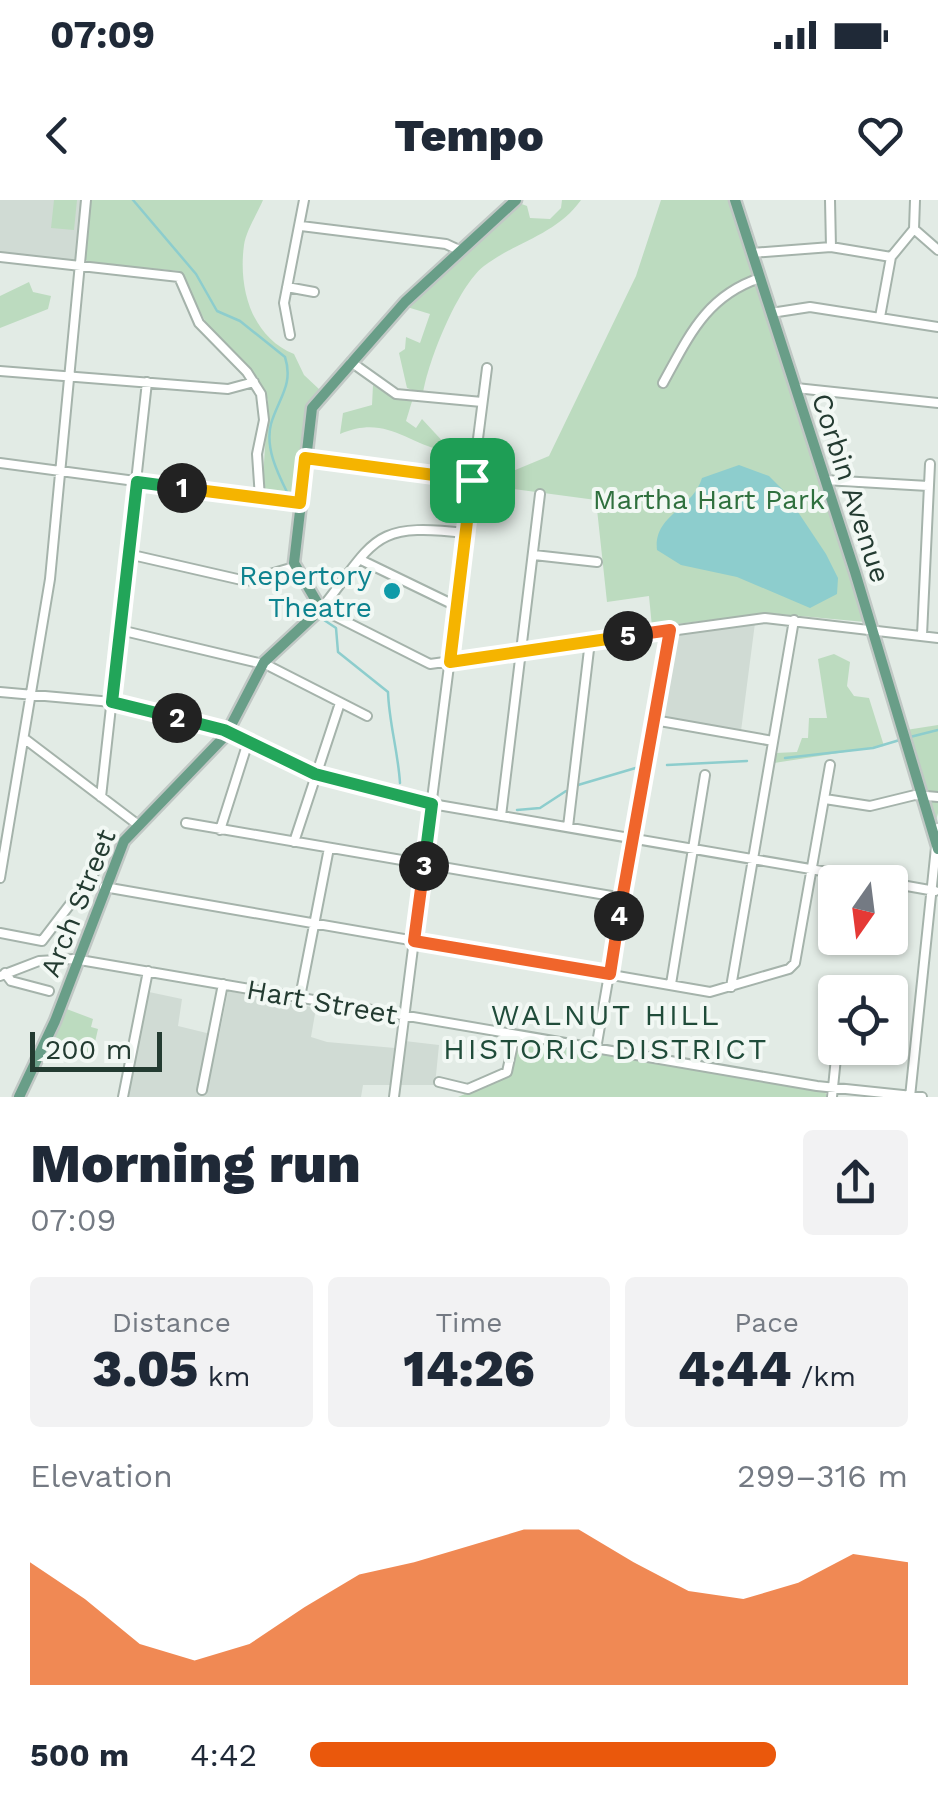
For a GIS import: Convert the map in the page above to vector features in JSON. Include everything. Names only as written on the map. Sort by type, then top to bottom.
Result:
[{"type":"main road","points":[[320,609],[294,567],[312,408],[459,250],[516,200]]},
{"type":"main road","name":"Corbin Avenue","points":[[734,200],[826,480],[937,847]]},
{"type":"main road","name":"Arch Street","points":[[18,1097],[54,1024],[120,846],[228,732],[262,664],[320,609]]},
{"type":"street","points":[[0,878],[50,579],[86,200]]},
{"type":"street","points":[[290,335],[284,303],[304,200]]},
{"type":"street","points":[[830,200],[831,247]]},
{"type":"street","points":[[880,316],[891,257],[914,229],[915,200]]},
{"type":"street","points":[[301,226],[446,244],[459,250]]},
{"type":"street","points":[[914,229],[938,250]]},
{"type":"street","points":[[752,253],[831,247],[891,257]]},
{"type":"street","points":[[0,257],[174,274],[184,284],[199,323],[254,382],[264,406],[257,454],[260,498]]},
{"type":"street","points":[[663,383],[696,321],[734,287],[760,278]]},
{"type":"street","points":[[288,287],[314,292]]},
{"type":"street","points":[[771,312],[810,308],[938,326]]},
{"type":"street","points":[[351,362],[396,394],[482,402]]},
{"type":"street","points":[[394,1097],[487,368]]},
{"type":"street","points":[[0,370],[228,389],[254,382]]},
{"type":"street","points":[[101,797],[147,382]]},
{"type":"street","points":[[796,388],[938,403]]},
{"type":"street","points":[[305,458],[472,480]]},
{"type":"street","points":[[0,463],[300,503]]},
{"type":"street","points":[[922,635],[930,464]]},
{"type":"street","points":[[826,480],[928,486]]},
{"type":"street","points":[[501,816],[540,494]]},
{"type":"street","points":[[465,533],[412,527],[377,539],[320,609],[350,620],[422,663],[751,619],[794,620],[938,638]]},
{"type":"street","points":[[128,554],[246,581],[294,567]]},
{"type":"street","points":[[534,554],[597,562]]},
{"type":"street","points":[[360,560],[456,606]]},
{"type":"street","points":[[731,987],[794,620]]},
{"type":"street","points":[[120,630],[262,664],[367,716]]},
{"type":"street","points":[[596,1049],[670,630]]},
{"type":"street","points":[[568,827],[590,641]]},
{"type":"street","points":[[0,692],[112,702],[228,732],[315,774],[432,804],[818,871]]},
{"type":"street","points":[[294,842],[340,703]]},
{"type":"street","points":[[654,720],[773,741]]},
{"type":"street","points":[[25,739],[137,824]]},
{"type":"street","points":[[220,830],[248,742]]},
{"type":"street","points":[[104,888],[710,992],[789,969],[796,963],[830,764]]},
{"type":"street","points":[[670,984],[705,775]]},
{"type":"street","points":[[825,799],[870,806],[922,795],[938,797]]},
{"type":"street","points":[[186,823],[622,898]]},
{"type":"street","points":[[910,1096],[936,889],[938,828]]},
{"type":"street","points":[[300,998],[329,848]]},
{"type":"street","points":[[0,933],[42,941],[94,873],[95,863]]},
{"type":"street","points":[[908,886],[936,889]]},
{"type":"street","name":"Hart Street","points":[[2,974],[39,961],[78,959],[833,1093],[922,1097]]},
{"type":"street","points":[[123,1097],[148,971]]},
{"type":"street","points":[[2,974],[49,991]]},
{"type":"street","points":[[202,1090],[223,984]]},
{"type":"street","points":[[439,1082],[464,1087],[508,1072],[516,1035]]},
{"type":"street","points":[[833,1093],[835,1065]]},
{"type":"shaded area","points":[[0,200],[82,200],[77,257],[72,261],[0,252]]},
{"type":"shaded area","points":[[755,623],[741,731],[659,716],[673,634]]},
{"type":"shaded area","points":[[228,991],[316,1008],[311,1037],[327,1042],[395,1048],[396,1040],[439,1045],[435,1085],[363,1085],[361,1097],[128,1097],[149,992],[182,999],[178,1026],[219,1036]]},
{"type":"green space","points":[[54,200],[77,200],[74,230],[51,228]]},
{"type":"green space","points":[[89,200],[263,200],[244,245],[246,294],[258,324],[294,354],[304,375],[320,390],[306,411],[295,496],[262,494],[268,400],[258,378],[210,331],[180,271],[89,263],[84,258]]},
{"type":"green space","points":[[562,200],[581,200],[560,222],[497,257],[474,276],[446,325],[423,394],[407,388],[399,353],[405,349],[406,337],[420,343],[430,314],[407,307],[519,203],[527,206],[530,218],[550,219],[561,208]]},
{"type":"green space","name":"Martha Hart Park","points":[[661,200],[729,200],[731,204],[865,622],[768,613],[652,627],[649,596],[607,602],[596,500],[475,484],[485,475],[498,477],[549,456],[636,276]]},
{"type":"green space","points":[[29,282],[33,292],[51,296],[48,309],[0,328],[0,296]]},
{"type":"green space","points":[[373,385],[391,397],[413,398],[406,421],[416,428],[422,419],[471,472],[468,477],[441,474],[443,451],[382,428],[340,434],[343,413],[372,405]]},
{"type":"green space","points":[[834,654],[850,662],[847,686],[854,696],[869,698],[884,746],[774,763],[776,753],[797,752],[802,738],[808,738],[809,718],[827,718],[818,659]]},
{"type":"green space","points":[[938,725],[938,813],[935,824],[906,730]]},
{"type":"green space","points":[[64,1008],[93,1019],[91,1027],[98,1029],[92,1055],[52,1036]]},
{"type":"green space","points":[[517,1038],[825,1091],[827,1097],[458,1097],[508,1075]]},
{"type":"water","points":[[739,465],[769,476],[784,491],[826,554],[838,578],[837,594],[810,608],[737,577],[681,565],[657,550],[661,528],[690,498],[702,478]]},
{"type":"waterway","points":[[133,200],[196,274],[217,311],[240,321],[285,357],[288,376],[271,424],[270,442],[287,492]]},
{"type":"waterway","points":[[324,620],[336,628],[338,652],[388,692],[400,783]]},
{"type":"waterway","points":[[910,737],[938,730]]},
{"type":"waterway","points":[[785,758],[873,748],[903,739]]},
{"type":"waterway","points":[[667,765],[747,761]]},
{"type":"waterway","points":[[578,785],[639,767]]},
{"type":"waterway","points":[[517,810],[540,808],[566,791]]},
{"type":"place","name":"Repertory Theatre","points":[[392,591]]},
{"type":"district","name":"WALNUT HILL HISTORIC DISTRICT","points":[[606,1031]]},
{"type":"route","points":[[305,458],[472,480],[450,662],[670,630],[610,974],[414,941],[432,804],[315,774],[224,730],[112,702],[137,482],[300,503],[305,458]]}]
